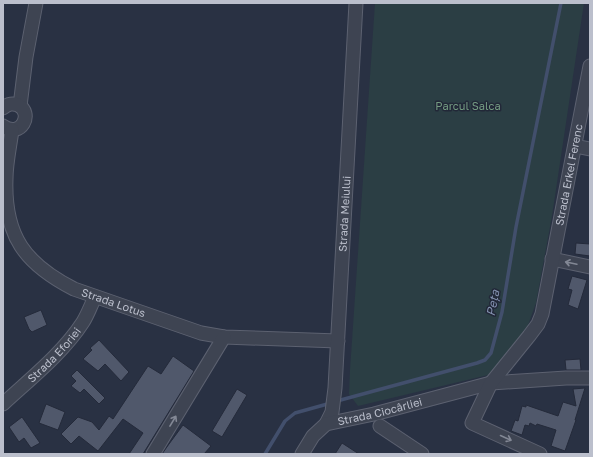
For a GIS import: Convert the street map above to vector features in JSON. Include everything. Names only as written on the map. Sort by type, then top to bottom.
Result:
[{"type":"street","points":[[20,106],[26,58],[36,3]]},
{"type":"street","name":"Strada Meiului","points":[[329,418],[336,388],[356,3]]},
{"type":"street","name":"Strada Erkel Ferenc","points":[[540,454],[472,423],[491,383],[538,324],[542,314],[590,66]]},
{"type":"street","points":[[3,108],[11,104],[20,106],[25,113],[22,126],[19,128],[8,128]]},
{"type":"street","name":"Strada Lotus","points":[[8,128],[6,195],[10,221],[16,240],[23,250],[47,273],[74,289],[201,333],[224,337],[338,341]]},
{"type":"street","points":[[575,146],[590,149]]},
{"type":"street","points":[[552,259],[590,267]]},
{"type":"street","name":"Strada Eforiei","points":[[3,404],[46,365],[74,334],[84,321],[95,297]]},
{"type":"street","points":[[153,454],[224,337]]},
{"type":"street","name":"Strada Ciocârliei","points":[[302,454],[313,436],[329,418],[374,414],[491,383],[566,378],[590,378]]},
{"type":"street","points":[[380,426],[422,454]]},
{"type":"green space","name":"Parcul Salca","points":[[375,3],[584,3],[552,216],[536,303],[527,328],[519,341],[488,375],[358,406],[349,394],[350,370]]},
{"type":"building","points":[[576,243],[590,244],[590,256],[575,254]]},
{"type":"building","points":[[572,276],[587,280],[578,309],[568,305],[572,290],[568,289]]},
{"type":"building","points":[[41,310],[47,325],[32,332],[29,329],[24,317]]},
{"type":"building","points":[[99,340],[129,372],[121,381],[105,364],[98,371],[83,359],[92,350],[90,348]]},
{"type":"building","points":[[173,356],[194,371],[143,454],[129,454],[143,433],[123,419],[98,451],[79,436],[71,444],[61,434],[78,417],[92,422],[99,430],[109,416],[113,419],[148,366],[161,374]]},
{"type":"building","points":[[580,359],[581,370],[566,370],[565,360]]},
{"type":"building","points":[[77,370],[105,398],[99,404],[84,389],[80,393],[71,386],[76,381],[71,376]]},
{"type":"building","points":[[585,388],[565,451],[551,446],[556,430],[537,424],[536,426],[530,423],[529,426],[525,425],[522,435],[511,431],[515,420],[518,421],[522,406],[526,407],[526,405],[558,416],[563,402],[576,406],[573,389]]},
{"type":"building","points":[[237,389],[247,395],[222,437],[212,431]]},
{"type":"building","points":[[46,404],[65,412],[58,430],[39,423]]},
{"type":"building","points":[[22,417],[40,443],[31,448],[24,438],[19,442],[9,427]]},
{"type":"building","points":[[183,425],[211,446],[204,454],[162,454],[169,444]]},
{"type":"building","points":[[342,443],[359,454],[335,454]]},
{"type":"waterway","name":"Peța","points":[[337,401],[477,363],[485,360],[491,353],[502,312],[516,227],[561,3]]},
{"type":"waterway","name":"Peța","points":[[265,454],[285,421],[295,413],[331,403]]}]
